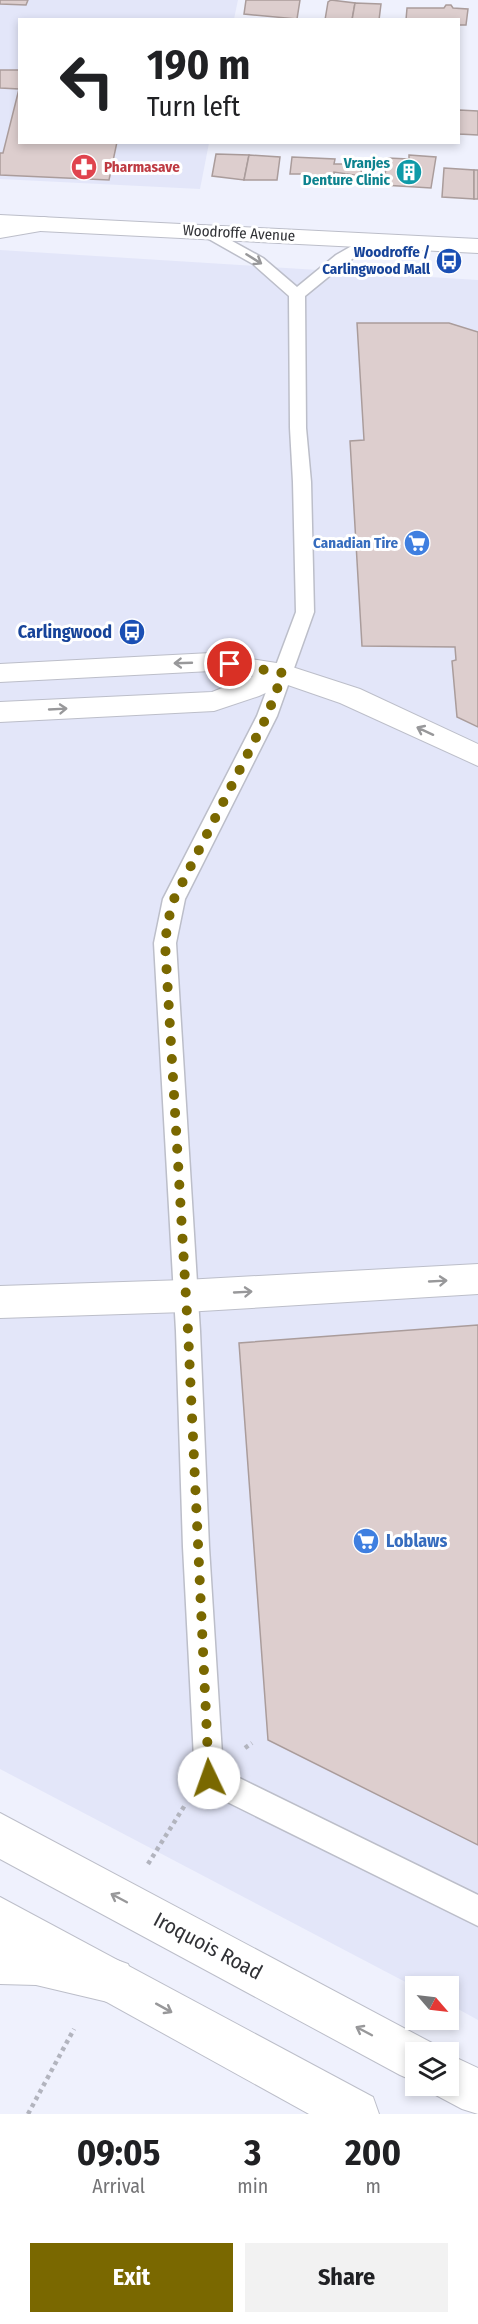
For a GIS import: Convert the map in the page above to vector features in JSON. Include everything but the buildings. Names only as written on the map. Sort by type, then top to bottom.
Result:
[{"type":"street","name":"Woodroffe Avenue","points":[[0,222],[478,246]]},
{"type":"street","points":[[0,231],[44,224]]},
{"type":"street","points":[[0,673],[211,662],[249,666],[283,673],[350,696],[478,756]]},
{"type":"street","points":[[0,712],[214,701],[249,689],[283,673]]},
{"type":"street","points":[[0,1302],[185,1296],[478,1279]]},
{"type":"street","name":"Iroquois Road","points":[[0,1835],[405,2053]]},
{"type":"street","points":[[0,1919],[356,2114]]},
{"type":"street","points":[[0,1962],[36,1963],[112,1980]]},
{"type":"street","points":[[459,2083],[478,2093]]},
{"type":"lane","points":[[205,231],[258,261],[297,295]]},
{"type":"lane","points":[[371,240],[330,265],[297,295],[298,428],[306,606],[267,716],[174,899],[165,943],[209,1778],[478,1911]]},
{"type":"path","points":[[28,2114],[74,2029]]},
{"type":"shaded area","points":[[0,0],[238,0],[234,18],[18,18],[18,144],[209,144],[200,189],[0,179]]},
{"type":"shaded area","points":[[0,250],[478,280],[478,2020],[459,2010],[459,1976],[405,1976],[405,1982],[0,1769]]},
{"type":"place","name":"Pharmasave","points":[[84,167]]},
{"type":"place","name":"Vranjes Denture Clinic","points":[[409,172]]},
{"type":"place","name":"Woodroffe / Carlingwood Mall","points":[[449,261]]},
{"type":"place","name":"Canadian Tire","points":[[417,543]]},
{"type":"place","name":"Carlingwood","points":[[132,632]]},
{"type":"place","name":"Loblaws","points":[[366,1541]]},
{"type":"route","points":[[209,1778],[196,1547],[188,1331],[182,1262],[165,943],[174,899],[248,756],[267,716],[283,673],[230,664]]}]
